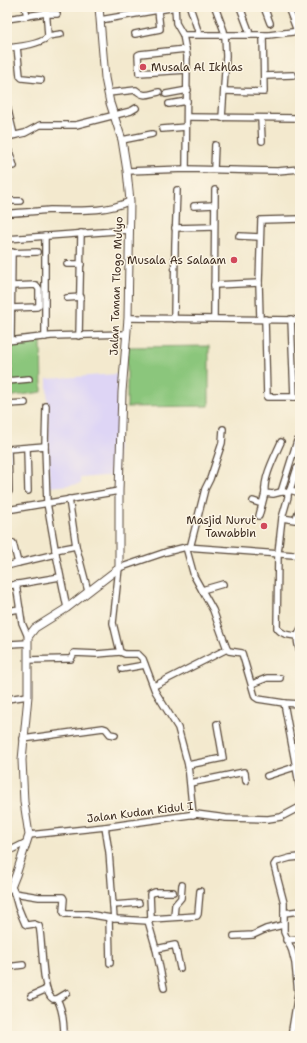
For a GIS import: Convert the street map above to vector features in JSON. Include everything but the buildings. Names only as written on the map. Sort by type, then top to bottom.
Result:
[{"type":"street","points":[[26,7],[27,16]]},
{"type":"street","name":"Jalan Taman Tlogo Mulyo","points":[[99,7],[103,60],[108,93],[122,140],[130,201],[128,318],[122,392],[119,491],[119,568]]},
{"type":"street","points":[[100,20],[175,7],[176,23],[183,35],[186,49],[188,90],[186,169]]},
{"type":"street","points":[[190,7],[198,31]]},
{"type":"street","points":[[215,7],[224,33],[226,56],[222,118]]},
{"type":"street","points":[[240,7],[248,31]]},
{"type":"street","points":[[264,7],[270,23]]},
{"type":"street","points":[[183,35],[224,33],[263,35],[298,31],[288,7]]},
{"type":"street","points":[[135,34],[160,29],[158,10]]},
{"type":"street","points":[[46,11],[48,36]]},
{"type":"street","points":[[7,19],[46,11],[57,14]]},
{"type":"street","points":[[7,48],[44,40],[48,36],[61,34]]},
{"type":"street","points":[[224,91],[264,92],[263,35]]},
{"type":"street","points":[[17,47],[20,76],[22,78],[41,80]]},
{"type":"street","points":[[186,49],[140,54],[137,58],[139,72],[187,70]]},
{"type":"street","points":[[264,76],[293,75]]},
{"type":"street","points":[[108,93],[136,90],[143,95],[159,92]]},
{"type":"street","points":[[166,94],[188,90]]},
{"type":"street","points":[[169,104],[187,101]]},
{"type":"street","points":[[7,106],[14,136]]},
{"type":"street","points":[[7,136],[25,133],[40,124],[76,125],[131,111],[136,108]]},
{"type":"street","points":[[187,117],[300,118]]},
{"type":"street","points":[[261,118],[262,141]]},
{"type":"street","points":[[162,129],[186,128]]},
{"type":"street","points":[[122,140],[152,134]]},
{"type":"street","points":[[7,145],[14,166]]},
{"type":"street","points":[[214,169],[215,145]]},
{"type":"street","points":[[127,171],[186,169],[277,171],[300,169]]},
{"type":"street","points":[[174,319],[177,190]]},
{"type":"street","points":[[214,318],[215,190]]},
{"type":"street","points":[[20,200],[9,201],[7,205],[8,212],[92,210],[121,205],[130,201]]},
{"type":"street","points":[[194,206],[214,205]]},
{"type":"street","points":[[291,320],[297,397],[269,398],[266,394],[259,283],[261,220],[300,219]]},
{"type":"street","points":[[175,228],[214,227]]},
{"type":"street","points":[[7,239],[129,230]]},
{"type":"street","points":[[79,336],[81,297],[81,233]]},
{"type":"street","points":[[45,236],[45,337]]},
{"type":"street","points":[[239,236],[260,237]]},
{"type":"street","points":[[37,252],[9,252],[12,286],[12,308],[9,340],[127,334]]},
{"type":"street","points":[[67,264],[81,264]]},
{"type":"street","points":[[214,285],[259,283]]},
{"type":"street","points":[[12,286],[36,286],[39,289],[39,305],[37,307],[12,308]]},
{"type":"street","points":[[67,298],[81,297]]},
{"type":"street","points":[[128,318],[300,320]]},
{"type":"street","points":[[7,381],[29,379]]},
{"type":"street","points":[[7,404],[25,402]]},
{"type":"street","points":[[46,406],[45,446],[48,503],[55,552],[67,608]]},
{"type":"street","points":[[223,429],[222,443],[210,479],[205,489],[188,547],[192,571],[214,610],[226,649],[229,651],[242,653],[252,684],[254,696],[258,699],[300,704]]},
{"type":"street","points":[[281,492],[297,441]]},
{"type":"street","points":[[259,516],[265,493],[266,482],[281,442]]},
{"type":"street","points":[[9,491],[7,449],[45,446]]},
{"type":"street","points":[[27,448],[28,492]]},
{"type":"street","points":[[297,468],[282,518],[278,553],[277,628],[281,633],[297,636]]},
{"type":"street","points":[[13,509],[119,491]]},
{"type":"street","points":[[265,493],[300,493]]},
{"type":"street","points":[[69,499],[76,546],[88,591]]},
{"type":"street","points":[[253,502],[262,504]]},
{"type":"street","points":[[282,518],[295,520],[300,508]]},
{"type":"street","points":[[13,543],[18,563]]},
{"type":"street","points":[[7,566],[76,546]]},
{"type":"street","points":[[10,644],[28,640],[35,628],[67,608],[119,568],[166,552],[188,547],[294,555],[300,554]]},
{"type":"street","points":[[119,568],[113,623],[120,652]]},
{"type":"street","points":[[7,586],[60,576]]},
{"type":"street","points":[[16,584],[22,623],[28,640],[28,696],[23,739],[22,783],[28,839],[11,889],[25,924],[34,924],[39,926],[41,932],[43,966],[49,997],[53,1000],[67,993]]},
{"type":"street","points":[[202,590],[223,584]]},
{"type":"street","points":[[7,611],[20,609]]},
{"type":"street","points":[[300,630],[297,636],[300,651]]},
{"type":"street","points":[[154,686],[226,649]]},
{"type":"street","points":[[28,660],[71,659],[74,653],[97,654],[120,652],[125,654],[138,654],[143,659],[154,686],[178,728],[188,765],[193,815]]},
{"type":"street","points":[[122,670],[146,665]]},
{"type":"street","points":[[252,684],[267,678],[280,678]]},
{"type":"street","points":[[7,699],[28,696]]},
{"type":"street","points":[[284,703],[300,789]]},
{"type":"street","points":[[188,765],[223,758],[217,724]]},
{"type":"street","points":[[23,739],[103,728],[110,734],[115,735]]},
{"type":"street","points":[[267,776],[295,767]]},
{"type":"street","points":[[190,783],[244,772],[246,781]]},
{"type":"street","name":"Jalan Kudan Kidul I","points":[[7,852],[28,839],[105,827],[193,815],[268,819],[281,817],[300,807]]},
{"type":"street","points":[[105,827],[109,852],[113,905],[111,919],[110,963]]},
{"type":"street","points":[[292,1036],[298,993],[295,963],[284,932],[284,903],[275,863],[290,858],[300,857]]},
{"type":"street","points":[[174,917],[175,905],[181,898],[182,885]]},
{"type":"street","points":[[11,889],[39,897],[63,897],[63,911],[65,914],[87,914],[111,919],[150,920],[198,915],[200,891]]},
{"type":"street","points":[[164,988],[150,920],[150,894],[154,892],[173,892]]},
{"type":"street","points":[[113,905],[139,903]]},
{"type":"street","points":[[284,913],[300,911]]},
{"type":"street","points":[[234,936],[253,935],[266,929],[283,925]]},
{"type":"street","points":[[286,940],[300,939]]},
{"type":"street","points":[[156,949],[175,945],[180,968]]},
{"type":"street","points":[[7,967],[23,965]]},
{"type":"street","points":[[31,996],[47,989]]},
{"type":"street","points":[[57,999],[63,1017],[64,1036]]},
{"type":"shaded area","points":[[117,374],[117,475],[80,478],[81,484],[49,487],[47,379]]},
{"type":"green space","points":[[41,340],[42,392],[7,397],[7,382],[13,382],[12,342]]},
{"type":"green space","points":[[209,346],[209,406],[127,407],[127,347]]},
{"type":"place","name":"Musala Al Ikhlas","points":[[143,67]]},
{"type":"place","name":"Musala As Salaam","points":[[234,260]]},
{"type":"place","name":"Masjid Nurut Tawabbin","points":[[264,526]]}]
